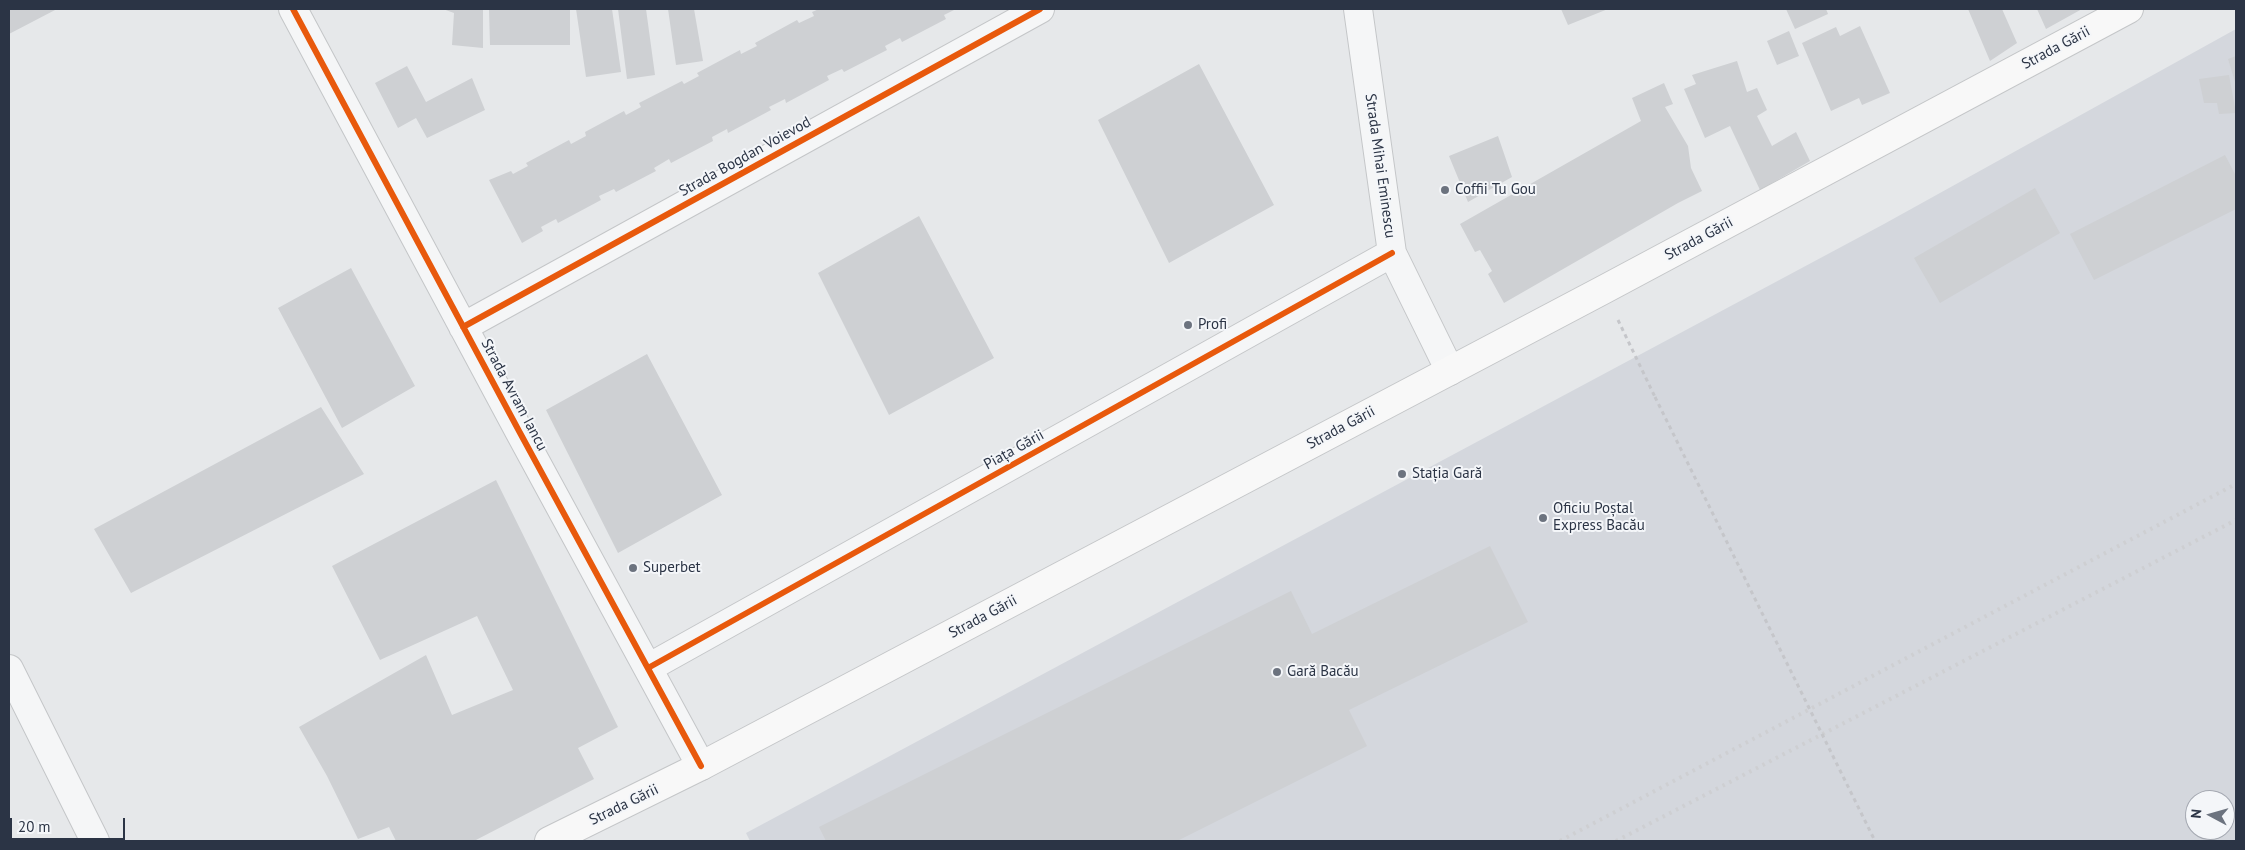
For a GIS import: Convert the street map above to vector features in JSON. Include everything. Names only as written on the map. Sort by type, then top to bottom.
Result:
[{"type":"main road","name":"Strada Gării","points":[[549,841],[701,766],[1604,290],[2129,9]]},
{"type":"street","name":"Strada Avram Iancu","points":[[293,9],[701,766]]},
{"type":"street","name":"Strada Bogdan Voievod","points":[[463,327],[1040,9]]},
{"type":"street","name":"Strada Mihai Eminescu","points":[[1358,9],[1392,253],[1450,371]]},
{"type":"street","name":"Piața Gării","points":[[648,668],[1392,253]]},
{"type":"street","points":[[9,669],[95,841]]},
{"type":"path","points":[[1604,290],[1875,841]]},
{"type":"shaded area","points":[[2236,29],[2236,841],[750,841],[746,833],[1884,224]]},
{"type":"building","points":[[9,9],[57,9],[9,34]]},
{"type":"building","points":[[443,9],[483,9],[483,48],[452,45],[454,13]]},
{"type":"building","points":[[489,9],[570,9],[570,45],[490,45]]},
{"type":"building","points":[[576,9],[612,9],[621,72],[586,77]]},
{"type":"building","points":[[618,9],[646,9],[655,75],[627,79]]},
{"type":"building","points":[[668,9],[694,9],[703,61],[676,65]]},
{"type":"building","points":[[819,9],[956,9],[944,15],[946,19],[902,42],[900,38],[885,46],[887,50],[844,72],[842,69],[827,76],[829,80],[786,103],[785,99],[769,107],[771,110],[728,133],[727,129],[712,137],[713,141],[671,163],[669,159],[654,168],[656,171],[616,192],[614,189],[599,196],[601,200],[558,223],[556,219],[541,227],[543,231],[522,243],[489,180],[511,171],[513,174],[528,166],[526,163],[569,140],[571,144],[586,136],[585,132],[624,111],[626,115],[641,107],[639,103],[682,81],[684,84],[699,76],[697,73],[740,50],[741,54],[757,46],[755,43],[797,20],[799,23],[814,16],[812,12]]},
{"type":"building","points":[[1561,9],[1608,9],[1568,25]]},
{"type":"building","points":[[1786,9],[1826,9],[1828,14],[1795,29]]},
{"type":"building","points":[[1968,9],[2002,9],[2017,43],[1990,61]]},
{"type":"building","points":[[2037,9],[2082,9],[2046,29]]},
{"type":"building","points":[[1860,26],[1890,93],[1862,105],[1859,98],[1831,111],[1802,43],[1836,27],[1840,36]]},
{"type":"building","points":[[1789,31],[1799,56],[1777,65],[1767,41]]},
{"type":"building","points":[[2236,56],[2236,85],[2228,59]]},
{"type":"building","points":[[1737,61],[1747,92],[1757,88],[1767,110],[1757,116],[1772,146],[1796,132],[1810,161],[1760,190],[1730,126],[1705,138],[1684,89],[1696,84],[1692,75]]},
{"type":"building","points":[[1199,64],[1274,205],[1169,263],[1098,120]]},
{"type":"building","points":[[407,66],[426,102],[472,78],[485,110],[427,138],[416,118],[398,128],[375,83]]},
{"type":"building","points":[[2229,75],[2236,113],[2219,114],[2217,103],[2204,103],[2199,79]]},
{"type":"building","points":[[1664,83],[1673,104],[1665,107],[1688,146],[1691,168],[1702,191],[1504,303],[1488,274],[1492,271],[1480,250],[1475,252],[1460,224],[1641,121],[1632,98]]},
{"type":"building","points":[[1498,136],[1512,177],[1468,202],[1449,156]]},
{"type":"building","points":[[2225,155],[2236,176],[2236,209],[2094,280],[2070,234]]},
{"type":"building","points":[[2035,188],[2060,233],[1940,303],[1914,258]]},
{"type":"building","points":[[919,216],[994,358],[889,415],[818,273]]},
{"type":"building","points":[[351,268],[415,386],[342,428],[278,308]]},
{"type":"building","points":[[647,354],[722,495],[618,553],[546,410]]},
{"type":"building","points":[[321,407],[364,474],[131,593],[94,529]]},
{"type":"building","points":[[496,480],[618,727],[578,748],[594,779],[474,841],[396,841],[389,827],[358,839],[327,776],[299,727],[426,655],[452,715],[513,690],[477,616],[380,660],[332,566]]},
{"type":"building","name":"Gară Bacău","points":[[1490,546],[1528,622],[1349,710],[1367,746],[1177,841],[826,841],[819,827],[1291,591],[1312,634]]},
{"type":"railway","points":[[1560,841],[2236,484]]},
{"type":"railway","points":[[1616,841],[2236,520]]},
{"type":"cycle path","points":[[293,9],[701,766]]},
{"type":"cycle path","points":[[463,327],[1040,9]]},
{"type":"cycle path","points":[[648,668],[1392,253]]},
{"type":"place","name":"Coffii Tu Gou","points":[[1445,190]]},
{"type":"place","name":"Profi","points":[[1188,325]]},
{"type":"place","name":"Stația Gară","points":[[1402,474]]},
{"type":"place","name":"Oficiu Poștal Express Bacău","points":[[1543,518]]},
{"type":"place","name":"Superbet","points":[[633,568]]},
{"type":"place","name":"Gară Bacău","points":[[1277,672]]}]
